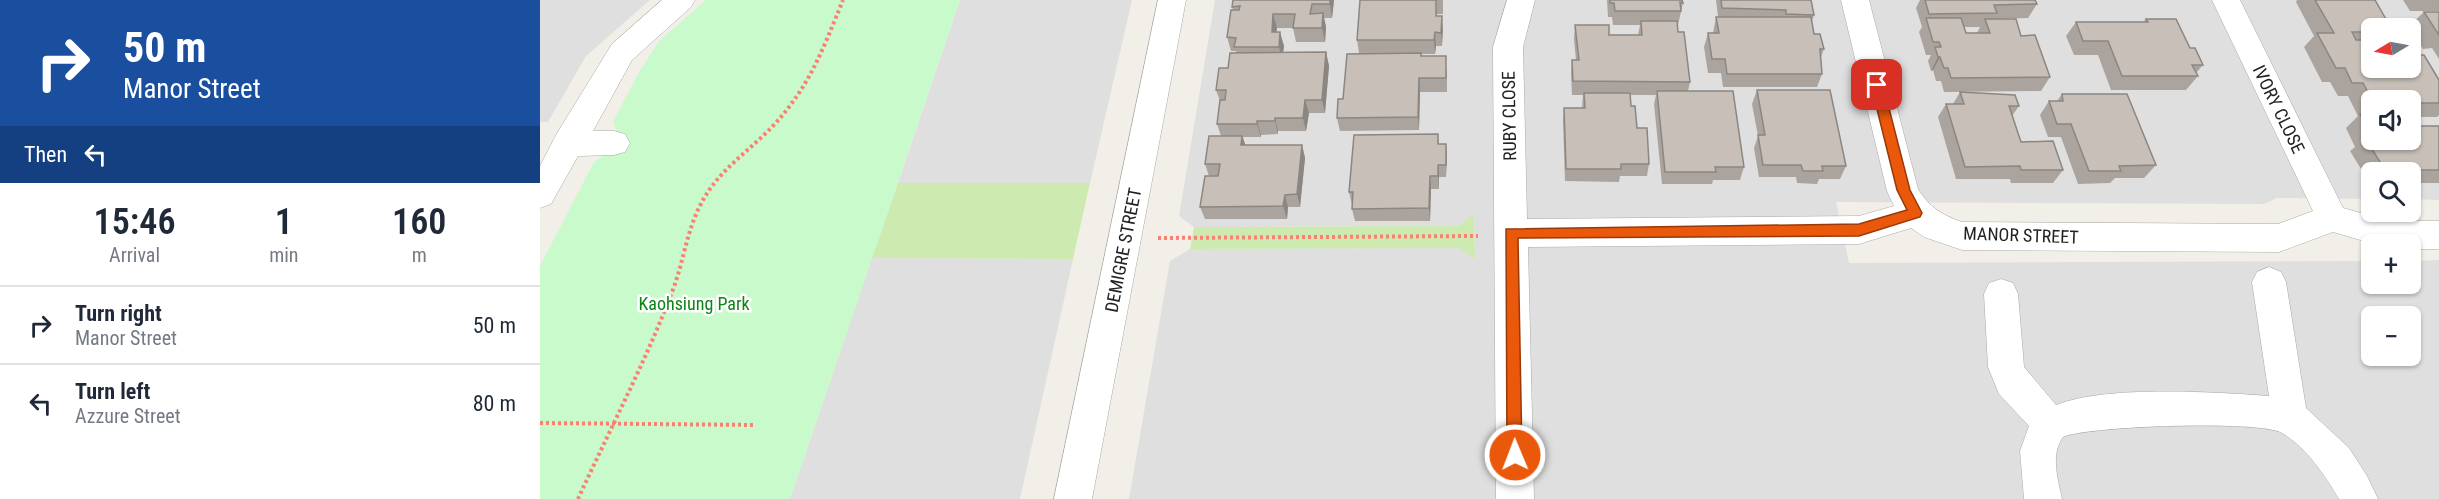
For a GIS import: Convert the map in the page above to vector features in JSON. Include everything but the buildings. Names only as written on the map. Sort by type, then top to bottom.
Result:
[{"type":"street","points":[[540,195],[567,144],[622,52],[681,0]]},
{"type":"street","name":"DEMIGRE STREET","points":[[1073,499],[1172,0]]},
{"type":"street","name":"RUBY CLOSE","points":[[1511,233],[1508,47],[1521,0]]},
{"type":"street","points":[[1515,499],[1511,233],[1859,230],[1915,213],[1903,190],[1856,0]]},
{"type":"street","name":"IVORY CLOSE","points":[[2226,0],[2332,218]]},
{"type":"street","points":[[567,144],[614,143]]},
{"type":"street","name":"MANOR STREET","points":[[1915,213],[1936,226],[1962,236],[2279,238],[2332,218]]},
{"type":"street","points":[[2332,218],[2389,235],[2439,235]]},
{"type":"street","points":[[2269,282],[2290,417]]},
{"type":"street","points":[[2001,294],[2006,367],[2012,382],[2050,424]]},
{"type":"street","points":[[2043,499],[2036,459],[2041,439],[2050,424],[2082,414],[2191,410],[2257,412],[2290,417],[2325,446],[2346,473],[2359,499]]},
{"type":"path","points":[[578,499],[611,423],[674,291],[689,228],[703,199],[732,163],[772,127],[801,93],[812,77],[843,0]]},
{"type":"path","points":[[1126,238],[1457,238],[1511,233]]},
{"type":"path","points":[[540,423],[756,425]]},
{"type":"shaded area","points":[[540,0],[650,0],[586,56],[548,122],[540,122]]},
{"type":"shaded area","points":[[960,0],[1132,0],[1090,183],[898,183]]},
{"type":"shaded area","points":[[1215,0],[2439,0],[2439,200],[2421,199],[2421,162],[2361,162],[2361,199],[2277,198],[2264,204],[1836,202],[1849,263],[2361,261],[2361,294],[2421,294],[2421,261],[2439,260],[2439,499],[1129,499],[1170,261],[1190,249],[1459,248],[1475,258],[1474,215],[1458,226],[1194,227],[1179,216]]},
{"type":"shaded area","points":[[872,258],[1073,259],[1020,499],[790,499]]},
{"type":"green space","name":"Kaohsiung Park","points":[[706,0],[960,0],[790,499],[540,499],[540,266],[594,162],[610,151],[618,135],[613,122],[639,72],[659,41]]},
{"type":"green space","points":[[898,183],[1090,183],[1073,259],[872,258]]},
{"type":"green space","points":[[1474,214],[1475,259],[1458,248],[1190,249],[1194,227],[1458,226]]},
{"type":"route","points":[[1515,455],[1511,233],[1859,230],[1915,213],[1903,190],[1877,85]]}]
